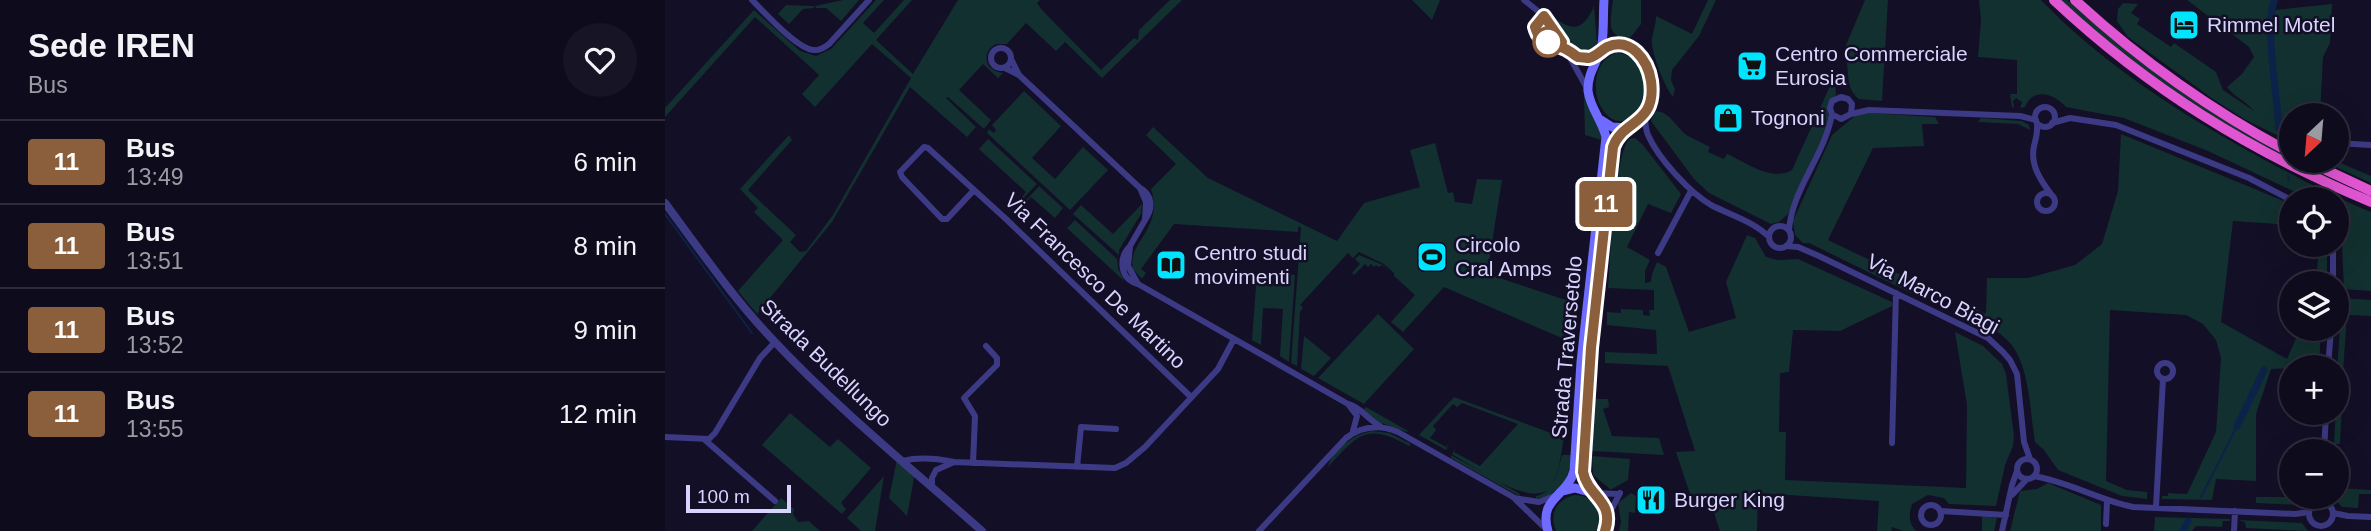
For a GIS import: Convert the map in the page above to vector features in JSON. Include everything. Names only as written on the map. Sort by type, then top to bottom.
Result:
[{"type":"highway","points":[[2054,0],[2112,52],[2189,108],[2262,152],[2371,202]]},
{"type":"highway","points":[[2075,0],[2129,47],[2177,83],[2279,146]]},
{"type":"highway","points":[[2333,173],[2371,191]]},
{"type":"main road","points":[[1588,92],[1590,72],[1599,54],[1604,0]]},
{"type":"main road","points":[[1603,26],[1622,45],[1637,52],[1649,72],[1651,92],[1645,113]]},
{"type":"main road","points":[[1599,54],[1610,46],[1622,45]]},
{"type":"main road","name":"Strada Traversetolo","points":[[1548,531],[1546,512],[1550,502],[1570,481],[1575,467],[1582,349],[1606,136],[1588,92]]},
{"type":"main road","name":"Strada Traversetolo","points":[[1608,519],[1604,505],[1586,482],[1583,472],[1591,348],[1613,147],[1616,138],[1638,122],[1645,113]]},
{"type":"main road","points":[[1600,118],[1612,127],[1627,128]]},
{"type":"main road","points":[[1559,494],[1576,488],[1593,493]]},
{"type":"main road","points":[[1605,531],[1608,519]]},
{"type":"street","points":[[752,0],[801,45],[817,50],[829,44],[869,0]]},
{"type":"street","points":[[1524,0],[1544,16],[1565,48],[1588,92]]},
{"type":"street","points":[[1019,75],[1007,50],[1000,48],[994,51],[992,62],[997,67],[1019,75],[1147,193],[1151,203],[1150,212],[1123,255],[1122,269],[1129,280],[1354,406],[1367,418],[1398,432],[1513,497],[1548,531]]},
{"type":"street","points":[[1565,48],[1580,57],[1588,58],[1599,54]]},
{"type":"street","points":[[1003,68],[1011,59]]},
{"type":"street","points":[[1772,231],[1773,246],[1786,246],[1791,239],[1790,216],[1827,135],[1832,114],[1831,104],[1835,99],[1841,96],[1869,110]]},
{"type":"street","points":[[1851,102],[1851,114]]},
{"type":"street","points":[[2020,116],[2045,107],[2070,118]]},
{"type":"street","points":[[2039,109],[2035,114],[2037,137],[2032,157],[2041,182],[2055,198],[2052,209],[2046,211],[2038,206],[2041,182]]},
{"type":"street","points":[[2037,137],[2055,117],[2051,109]]},
{"type":"street","points":[[1827,135],[1851,114],[1869,110],[2020,116],[2050,125],[2070,118],[2085,118],[2125,128],[2249,178],[2279,194]]},
{"type":"street","points":[[1645,113],[1649,138]]},
{"type":"street","points":[[1832,114],[1843,119]]},
{"type":"street","points":[[1627,128],[1639,131],[1649,138],[1692,191],[1710,204],[1758,228],[1772,231],[1783,227],[1789,230]]},
{"type":"street","points":[[2349,144],[2371,145]]},
{"type":"street","name":"Via Francesco De Martino","points":[[974,190],[947,219],[942,219],[900,172],[925,147],[928,148],[974,190],[1191,397]]},
{"type":"street","points":[[1658,253],[1692,191]]},
{"type":"street","points":[[2040,195],[2051,194]]},
{"type":"street","name":"Strada Budellungo","points":[[665,203],[737,299],[775,342],[840,406],[982,531]]},
{"type":"street","points":[[1772,231],[1790,216]]},
{"type":"street","name":"Via Marco Biagi","points":[[1791,239],[1798,247]]},
{"type":"street","name":"Via Marco Biagi","points":[[1786,246],[1798,247],[1987,338],[2003,352],[2017,374],[2024,442],[2030,459]]},
{"type":"street","points":[[1892,443],[1896,293]]},
{"type":"street","name":"Via Francesco De Martino","points":[[903,461],[1108,469],[1126,463],[1145,447],[1222,364],[1234,339]]},
{"type":"street","points":[[705,440],[715,433],[759,358],[775,342]]},
{"type":"street","points":[[986,346],[997,358],[997,365]]},
{"type":"street","points":[[973,463],[975,416],[964,398],[1004,357]]},
{"type":"street","points":[[2156,507],[2163,379]]},
{"type":"street","points":[[1347,404],[1356,413],[1359,426],[1386,428]]},
{"type":"street","points":[[1349,436],[1365,428],[1369,423],[1367,418]]},
{"type":"street","points":[[1259,531],[1349,436],[1355,429],[1357,420]]},
{"type":"street","points":[[1077,467],[1080,427],[1116,429]]},
{"type":"street","points":[[665,437],[705,440],[775,500]]},
{"type":"street","name":"Via Marco Biagi","points":[[2020,461],[2024,442]]},
{"type":"street","points":[[2002,531],[2020,461],[2030,459],[2055,480]]},
{"type":"street","points":[[920,460],[918,475],[933,473],[941,466],[954,462]]},
{"type":"street","points":[[2010,496],[2031,478],[2038,467]]},
{"type":"street","points":[[2017,471],[2021,478],[2055,480],[2107,500],[2133,506],[2295,514],[2309,512]]},
{"type":"street","points":[[932,487],[933,473]]},
{"type":"street","points":[[1593,493],[1620,493],[1609,510],[1608,519]]},
{"type":"street","points":[[1513,497],[1539,502],[1559,494]]},
{"type":"street","points":[[2106,524],[2107,500]]},
{"type":"street","points":[[2310,509],[2312,523],[2319,526],[2330,523],[2333,513],[2331,509]]},
{"type":"street","points":[[1941,511],[2006,515]]},
{"type":"street","points":[[2234,531],[2235,511]]},
{"type":"street","points":[[2333,513],[2371,517]]},
{"type":"green space","points":[[843,0],[859,0],[841,21],[826,8],[815,6]]},
{"type":"green space","points":[[876,0],[884,0],[863,23],[874,33],[904,0],[912,0],[876,40],[913,74],[958,0],[1040,0],[1037,3],[1042,10],[1101,70],[1134,38],[1138,40],[1139,30],[1170,0],[1182,0],[1102,78],[1065,42],[1056,51],[1026,23],[1007,44],[996,44],[988,52],[986,57],[989,65],[997,72],[1003,73],[998,78],[983,64],[959,90],[991,120],[984,129],[946,98],[976,127],[967,137],[910,87],[832,222],[757,314],[738,291],[783,240],[754,212],[758,208],[740,189],[789,135],[792,140],[748,190],[796,235],[790,242],[800,252],[806,251],[833,215],[911,78],[872,44],[815,107],[802,94],[819,75],[755,17],[665,117],[665,108],[754,10],[800,51],[816,56],[831,49]]},
{"type":"green space","points":[[1412,0],[1440,0],[1432,20]]},
{"type":"green space","points":[[1613,0],[1641,0],[1641,24],[1630,38],[1616,35],[1613,31]]},
{"type":"green space","points":[[1708,0],[1716,0],[1699,36],[1672,70],[1671,80],[1675,89],[1673,97],[1662,78],[1653,51],[1656,16],[1692,34]]},
{"type":"green space","points":[[1865,0],[1888,0],[1882,101],[1859,99],[1849,82],[1844,50]]},
{"type":"green space","points":[[1979,0],[2041,0],[2090,46],[2145,87],[2203,125],[2279,167],[2279,173],[2290,173],[2317,187],[2284,187],[2208,151],[2124,118],[2066,107],[2056,98],[2044,94],[2033,97],[2025,107],[2020,108],[2022,102],[2016,98],[2013,101],[2014,108],[2010,94],[2017,94],[2017,60],[1978,57],[1981,20]]},
{"type":"green space","points":[[2060,0],[2067,0],[2120,45],[2202,106],[2279,154],[2168,87]]},
{"type":"green space","points":[[2187,0],[2278,0],[2275,10],[2332,4],[2330,43],[2323,57],[2321,103],[2279,103],[2279,136],[2246,120],[2213,99],[2128,37],[2117,21],[2118,9],[2123,3],[2138,4],[2131,13],[2140,19],[2137,24],[2171,47],[2174,43],[2216,72],[2223,90],[2254,111],[2227,87],[2242,74],[2254,57],[2249,47]]},
{"type":"green space","points":[[786,5],[814,8],[803,9],[789,24],[778,14]]},
{"type":"green space","points":[[1594,6],[1597,43],[1591,50],[1580,52],[1573,48],[1553,16],[1566,25],[1577,26],[1586,20]]},
{"type":"green space","points":[[1616,53],[1628,56],[1637,64],[1644,88],[1637,112],[1629,119],[1618,121],[1604,112],[1596,89],[1600,67],[1609,56]]},
{"type":"green space","points":[[1835,75],[1836,95],[1830,101],[1826,133],[1788,214],[1779,222],[1771,224],[1709,193],[1694,179],[1651,121],[1655,111],[1660,112],[1688,136],[1710,147],[1708,152],[1724,159],[1727,154],[1768,173],[1784,173],[1792,170]]},
{"type":"green space","points":[[1024,91],[1061,126],[1032,158],[1055,179],[1083,147],[1108,170],[1070,210],[987,133],[989,129],[994,133],[996,130],[992,125]]},
{"type":"green space","points":[[1584,96],[1599,129],[1602,140],[1585,135]]},
{"type":"green space","points":[[1869,113],[1935,117],[1939,124],[1922,124],[1924,146],[1873,148],[1828,240],[1920,284],[1911,293],[1809,243],[1803,243],[1795,235],[1793,221],[1832,135],[1856,115]]},
{"type":"green space","points":[[1981,118],[2022,121],[2029,125],[2030,130],[2018,124],[1978,122]]},
{"type":"green space","points":[[1153,127],[1208,178],[1337,241],[1364,203],[1420,187],[1410,150],[1435,143],[1448,193],[1453,192],[1455,202],[1472,204],[1477,179],[1502,180],[1487,274],[1575,303],[1571,342],[1444,287],[1403,332],[1391,322],[1415,295],[1384,264],[1359,252],[1353,258],[1348,253],[1300,305],[1303,308],[1300,312],[1297,366],[1291,363],[1301,227],[1298,227],[1298,232],[1174,224],[1141,269],[1146,273],[1142,279],[1133,269],[1135,250],[1153,215],[1151,189],[1176,164],[1146,135]]},
{"type":"green space","points":[[2121,134],[2279,199],[2279,224],[2233,221],[2221,322],[2280,355],[2279,369],[2271,369],[2256,414],[2256,481],[2216,479],[2212,500],[2162,499],[2162,496],[2168,496],[2168,493],[2187,494],[2216,432],[2221,358],[2216,340],[2203,324],[2186,315],[2110,310],[2106,481],[2127,490],[2147,492],[2147,499],[2122,496],[2058,470],[2035,442],[2028,387],[2014,348],[1996,331],[1964,315],[1966,304],[1986,314],[1987,278],[2028,278],[2075,265],[2102,244],[2118,191]]},
{"type":"green space","points":[[1635,138],[1681,194],[1671,213],[1648,204],[1627,247],[1650,260],[1645,271],[1645,283],[1651,282],[1657,262],[1666,267],[1689,332],[1736,318],[1726,282],[1747,235],[1755,238],[1766,257],[1777,260],[1798,259],[1892,302],[1892,306],[1840,331],[1793,330],[1789,372],[1780,373],[1779,432],[1786,432],[1785,480],[1966,488],[1967,405],[1955,332],[1983,346],[2002,364],[2006,374],[2014,436],[1996,506],[1949,504],[1944,498],[1928,495],[1912,504],[1910,518],[1916,531],[1903,531],[1892,527],[1891,531],[1877,531],[1879,501],[1758,493],[1757,531],[1720,531],[1709,497],[1690,494],[1676,452],[1695,451],[1668,366],[1605,363],[1605,352],[1657,354],[1656,330],[1607,325],[1607,312],[1621,313],[1621,309],[1643,310],[1643,315],[1650,316],[1649,310],[1654,310],[1654,290],[1608,288],[1620,165],[1629,139]]},
{"type":"green space","points":[[988,139],[1037,184],[1008,214],[1026,192],[979,149]]},
{"type":"green space","points":[[2349,167],[2371,176],[2371,183],[2349,173]]},
{"type":"green space","points":[[1039,186],[1063,208],[1055,218],[1031,197],[1011,217]]},
{"type":"green space","points":[[2349,202],[2371,212],[2371,291],[2349,289],[2349,271],[2343,271],[2343,257],[2349,257]]},
{"type":"green space","points":[[1142,204],[1141,214],[1119,250],[1119,255],[1073,214],[1081,205],[1113,234]]},
{"type":"green space","points":[[1075,220],[1117,259],[1124,281],[1067,228]]},
{"type":"green space","points":[[1359,255],[1383,265],[1392,274],[1382,265],[1374,267],[1371,264],[1368,267],[1365,264],[1354,275],[1352,273],[1360,264],[1355,259]]},
{"type":"green space","points":[[2318,257],[2327,257],[2327,271],[2317,271]]},
{"type":"green space","points":[[1257,272],[1295,275],[1289,362],[1280,356],[1283,309],[1263,308],[1261,345],[1252,340]]},
{"type":"green space","points":[[2349,298],[2371,300],[2371,316],[2349,315]]},
{"type":"green space","points":[[1378,314],[1414,349],[1364,404],[1318,378]]},
{"type":"green space","points":[[1304,336],[1331,358],[1314,376],[1301,369]]},
{"type":"green space","points":[[2295,341],[2320,341],[2320,355],[2289,355]]},
{"type":"green space","points":[[2339,341],[2345,341],[2344,355],[2338,355]]},
{"type":"green space","points":[[1454,397],[1564,438],[1558,470],[1551,487],[1542,493],[1516,490],[1452,454],[1456,447],[1454,452],[1480,466],[1518,424],[1462,403],[1457,407],[1453,404],[1433,426],[1436,430],[1430,438],[1446,447],[1449,443],[1446,450],[1419,435]]},
{"type":"green space","points":[[1595,399],[1608,399],[1609,407],[1603,409],[1612,436],[1659,438],[1664,455],[1592,451]]},
{"type":"green space","points":[[1366,407],[1408,431],[1376,421],[1363,410]]},
{"type":"green space","points":[[790,413],[830,447],[838,439],[871,468],[841,503],[846,509],[842,514],[762,445]]},
{"type":"green space","points":[[2335,425],[2341,425],[2340,439],[2334,439]]},
{"type":"green space","points":[[1373,431],[1389,433],[1411,444],[1409,446],[1373,433],[1364,435],[1347,446],[1328,467],[1334,454],[1346,443],[1359,435]]},
{"type":"green space","points":[[1451,455],[1520,494],[1519,496],[1451,458]]},
{"type":"green space","points":[[1562,455],[1571,455],[1566,478],[1558,489],[1536,499],[1536,496],[1552,486]]},
{"type":"green space","points":[[1592,456],[1630,459],[1628,480],[1610,489],[1593,475]]},
{"type":"green space","points":[[897,459],[915,473],[907,516],[889,498]]},
{"type":"green space","points":[[884,476],[875,531],[861,531],[847,518]]},
{"type":"green space","points":[[2048,483],[2101,505],[2101,531],[2010,531],[2020,491],[2037,489]]},
{"type":"green space","points":[[2349,489],[2371,490],[2371,494],[2359,494],[2358,508],[2349,507]]},
{"type":"green space","points":[[1631,493],[1636,496],[1635,513],[1629,512],[1628,531],[1619,531],[1621,522],[1618,503]]},
{"type":"green space","points":[[1574,495],[1587,498],[1596,506],[1600,517],[1597,531],[1556,531],[1553,519],[1556,508],[1563,500]]},
{"type":"green space","points":[[2256,497],[2279,497],[2279,504],[2256,503]]},
{"type":"green space","points":[[781,498],[794,509],[793,514],[798,522],[809,521],[820,531],[752,531]]},
{"type":"green space","points":[[1982,516],[1997,518],[1994,531],[1982,531]]},
{"type":"green space","points":[[2155,517],[2230,521],[2223,521],[2222,527],[2196,526],[2192,531],[2154,531]]},
{"type":"green space","points":[[2238,520],[2302,523],[2308,531],[2246,528],[2245,522]]},
{"type":"waterway","points":[[2274,0],[2271,44],[2279,128]]},
{"type":"waterway","points":[[2288,175],[2289,181]]},
{"type":"waterway","points":[[665,214],[752,333]]},
{"type":"waterway","points":[[2237,426],[2264,370]]},
{"type":"waterway","points":[[2201,497],[2237,426]]},
{"type":"waterway","points":[[2183,531],[2188,521]]},
{"type":"bus line","name":"11","points":[[1562,42],[1544,16],[1535,27],[1537,33],[1576,56],[1588,58],[1616,45],[1635,50],[1647,66],[1651,85],[1649,103],[1643,116],[1616,138],[1613,147],[1591,348],[1583,472],[1589,489],[1602,501],[1606,509],[1605,531]]},
{"type":"place","name":"Rimmel Motel","points":[[2184,25]]},
{"type":"place","name":"Centro Commerciale Eurosia","points":[[1752,66]]},
{"type":"place","name":"Tognoni","points":[[1728,118]]},
{"type":"place","name":"Circolo Cral Amps","points":[[1432,257]]},
{"type":"place","name":"Centro studi movimenti","points":[[1171,265]]},
{"type":"place","name":"Burger King","points":[[1651,500]]}]
